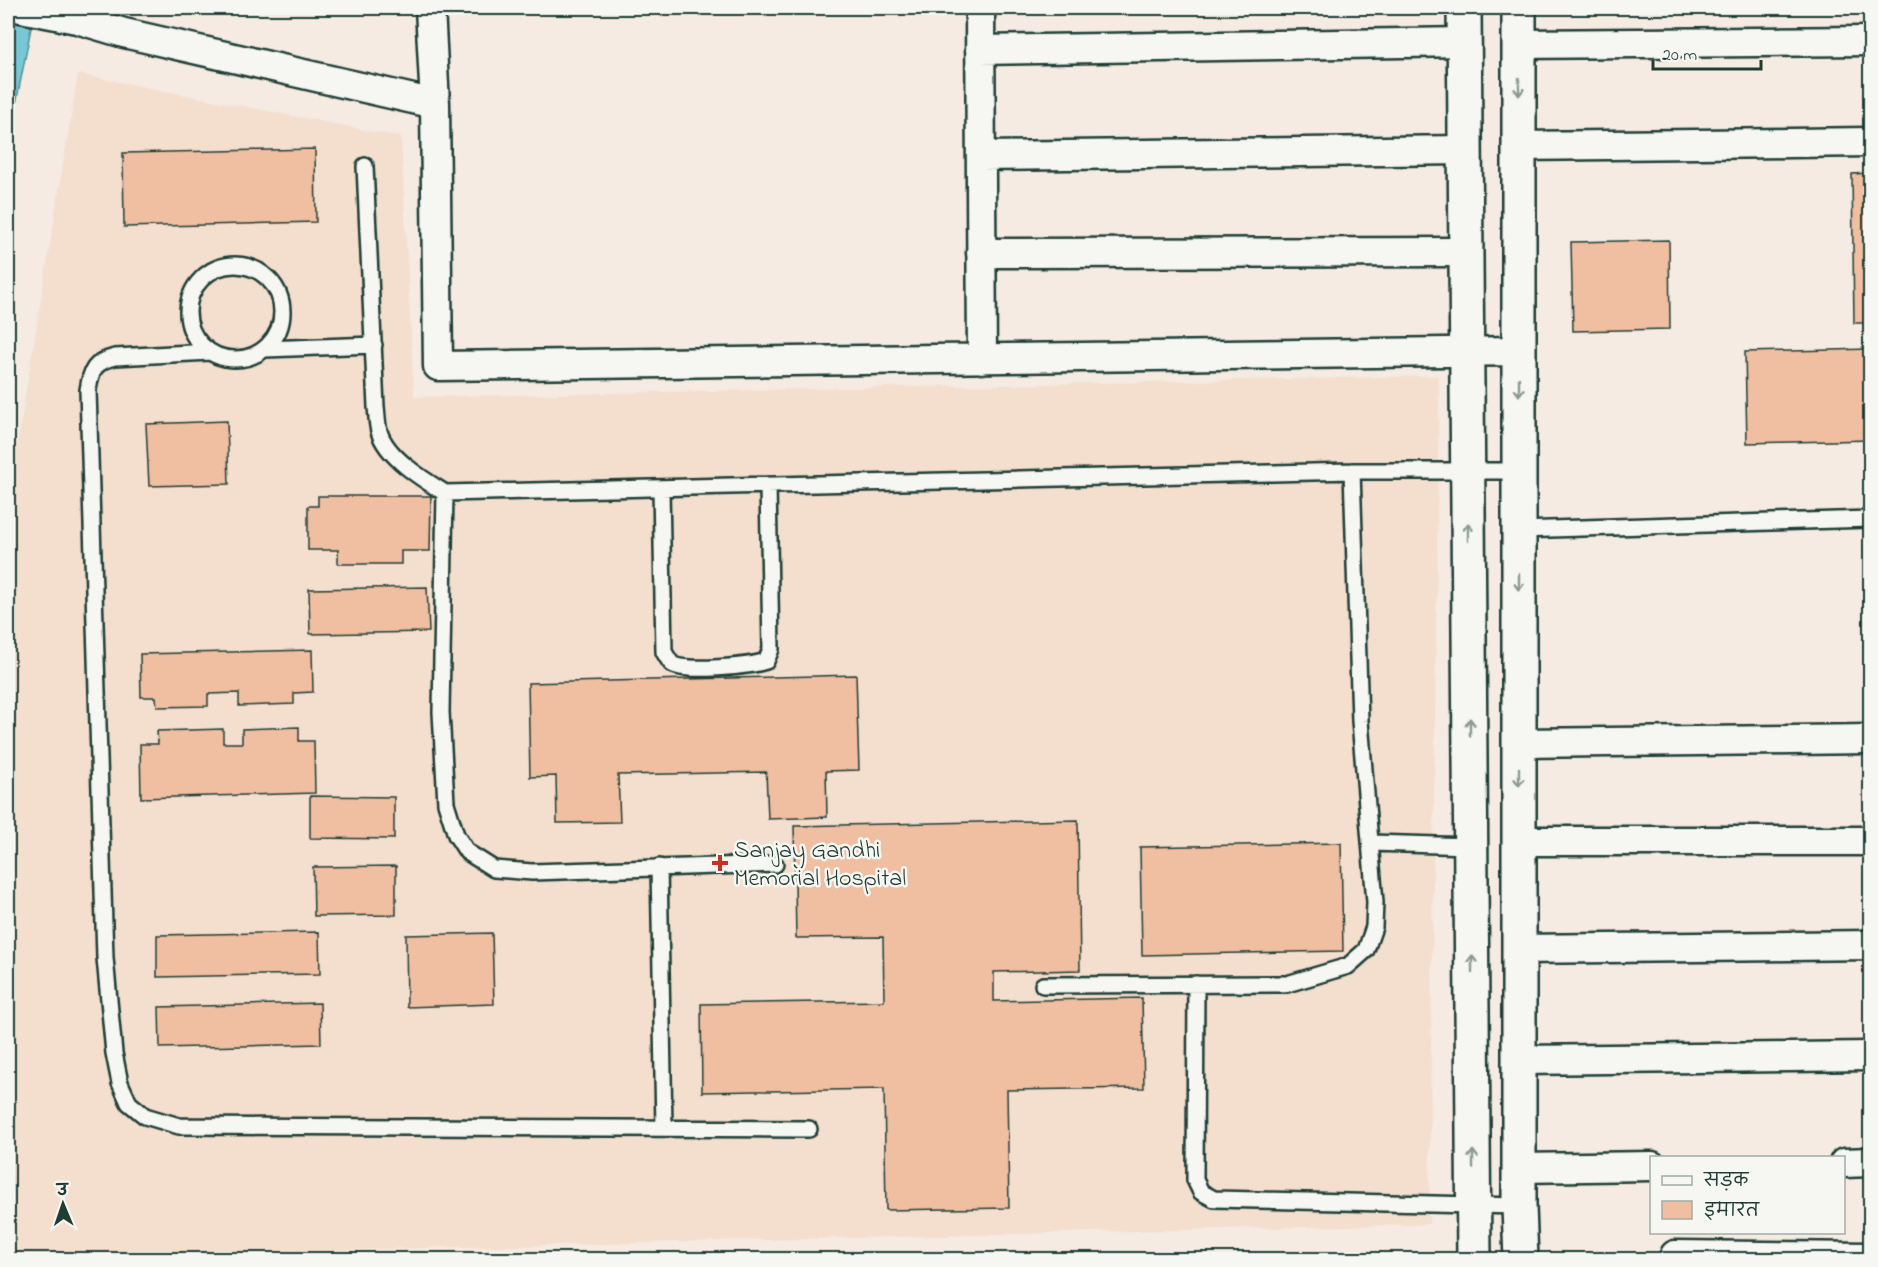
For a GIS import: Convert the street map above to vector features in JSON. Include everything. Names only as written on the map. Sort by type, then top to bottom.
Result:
[{"type":"street","points":[[21,8],[77,19],[124,33],[435,104]]},
{"type":"street","points":[[430,8],[435,104],[438,366],[1519,351]]},
{"type":"street","points":[[980,8],[982,359]]},
{"type":"street","points":[[1464,8],[1474,1260]]},
{"type":"street","points":[[1519,8],[1521,1260]]},
{"type":"street","points":[[1519,44],[1870,41]]},
{"type":"street","points":[[980,50],[1465,42]]},
{"type":"street","points":[[1519,146],[1870,142]]},
{"type":"street","points":[[981,156],[1465,150]]},
{"type":"street","points":[[981,253],[1466,252]]},
{"type":"street","points":[[1467,292],[1519,291]]},
{"type":"street","points":[[1469,669],[1519,667]]},
{"type":"street","points":[[1519,742],[1870,739]]},
{"type":"street","points":[[1519,841],[1870,840]]},
{"type":"street","points":[[1520,950],[1870,945]]},
{"type":"street","points":[[1520,1060],[1870,1056]]},
{"type":"street","points":[[1845,1163],[1870,1162]]},
{"type":"street","points":[[1520,1168],[1650,1166]]},
{"type":"street","points":[[1675,1249],[1870,1257]]},
{"type":"lane","points":[[365,166],[379,433],[395,456],[413,473],[445,493],[1352,471],[1520,471]]},
{"type":"lane","points":[[237,265],[262,273],[273,284],[280,296],[281,325],[275,338],[265,349],[253,356],[238,360],[224,358],[200,345],[193,335],[188,311],[195,287],[203,278],[224,266],[237,265]]},
{"type":"lane","points":[[265,349],[374,345]]},
{"type":"lane","points":[[210,352],[115,357],[102,360],[94,367],[88,390],[105,958],[114,1053],[120,1083],[129,1103],[146,1116],[179,1126],[809,1129]]},
{"type":"lane","points":[[1043,985],[1287,984],[1348,966],[1366,950],[1374,927],[1371,843],[1360,721],[1352,471]]},
{"type":"lane","points":[[660,488],[664,652],[672,664],[689,669],[755,665],[766,661],[771,648],[768,485]]},
{"type":"lane","points":[[445,493],[441,712],[446,803],[456,835],[467,852],[494,869],[532,872],[775,864]]},
{"type":"lane","points":[[1519,530],[1870,519]]},
{"type":"lane","points":[[1371,843],[1471,846]]},
{"type":"lane","points":[[659,867],[664,1127]]},
{"type":"lane","points":[[1196,984],[1196,1180],[1201,1192],[1214,1199],[1520,1206]]},
{"type":"shaded area","name":"Sanjay Gandhi Memorial Hospital","points":[[78,74],[401,137],[414,397],[1439,376],[1429,1224],[8,1258],[8,501]]},
{"type":"water","points":[[8,8],[35,8],[8,144]]},
{"type":"building","points":[[315,149],[316,222],[124,227],[123,153]]},
{"type":"building","points":[[1870,173],[1870,323],[1854,323],[1852,174]]},
{"type":"building","points":[[1669,240],[1670,329],[1573,331],[1571,242]]},
{"type":"building","points":[[1870,349],[1870,440],[1747,443],[1745,352]]},
{"type":"building","points":[[227,421],[229,484],[149,486],[146,424]]},
{"type":"building","points":[[318,496],[431,496],[430,551],[401,551],[401,564],[338,564],[338,550],[308,550],[308,506],[318,506]]},
{"type":"building","points":[[427,587],[429,632],[310,634],[309,589]]},
{"type":"building","points":[[312,650],[313,692],[294,693],[294,704],[239,706],[239,693],[208,694],[208,706],[157,707],[156,697],[141,697],[140,654]]},
{"type":"building","points":[[856,675],[859,770],[826,771],[827,817],[768,819],[766,772],[618,775],[620,822],[557,823],[556,776],[530,777],[528,683]]},
{"type":"building","points":[[299,727],[299,741],[314,741],[315,793],[141,798],[140,744],[158,744],[157,731],[223,729],[223,743],[242,743],[242,729]]},
{"type":"building","points":[[310,796],[394,797],[394,839],[310,838]]},
{"type":"building","points":[[1078,820],[1080,970],[994,972],[994,1001],[1142,998],[1144,1088],[1007,1090],[1009,1208],[886,1210],[884,1089],[702,1092],[701,1004],[884,1001],[883,937],[796,938],[794,826]]},
{"type":"building","points":[[1341,843],[1343,951],[1142,955],[1140,847]]},
{"type":"building","points":[[396,866],[396,915],[314,916],[313,867]]},
{"type":"building","points":[[319,932],[320,974],[157,977],[157,935]]},
{"type":"building","points":[[492,933],[494,1004],[407,1007],[406,935]]},
{"type":"building","points":[[320,1003],[321,1044],[160,1048],[159,1007]]},
{"type":"place","name":"Sanjay Gandhi Memorial Hospital","points":[[720,863]]}]
